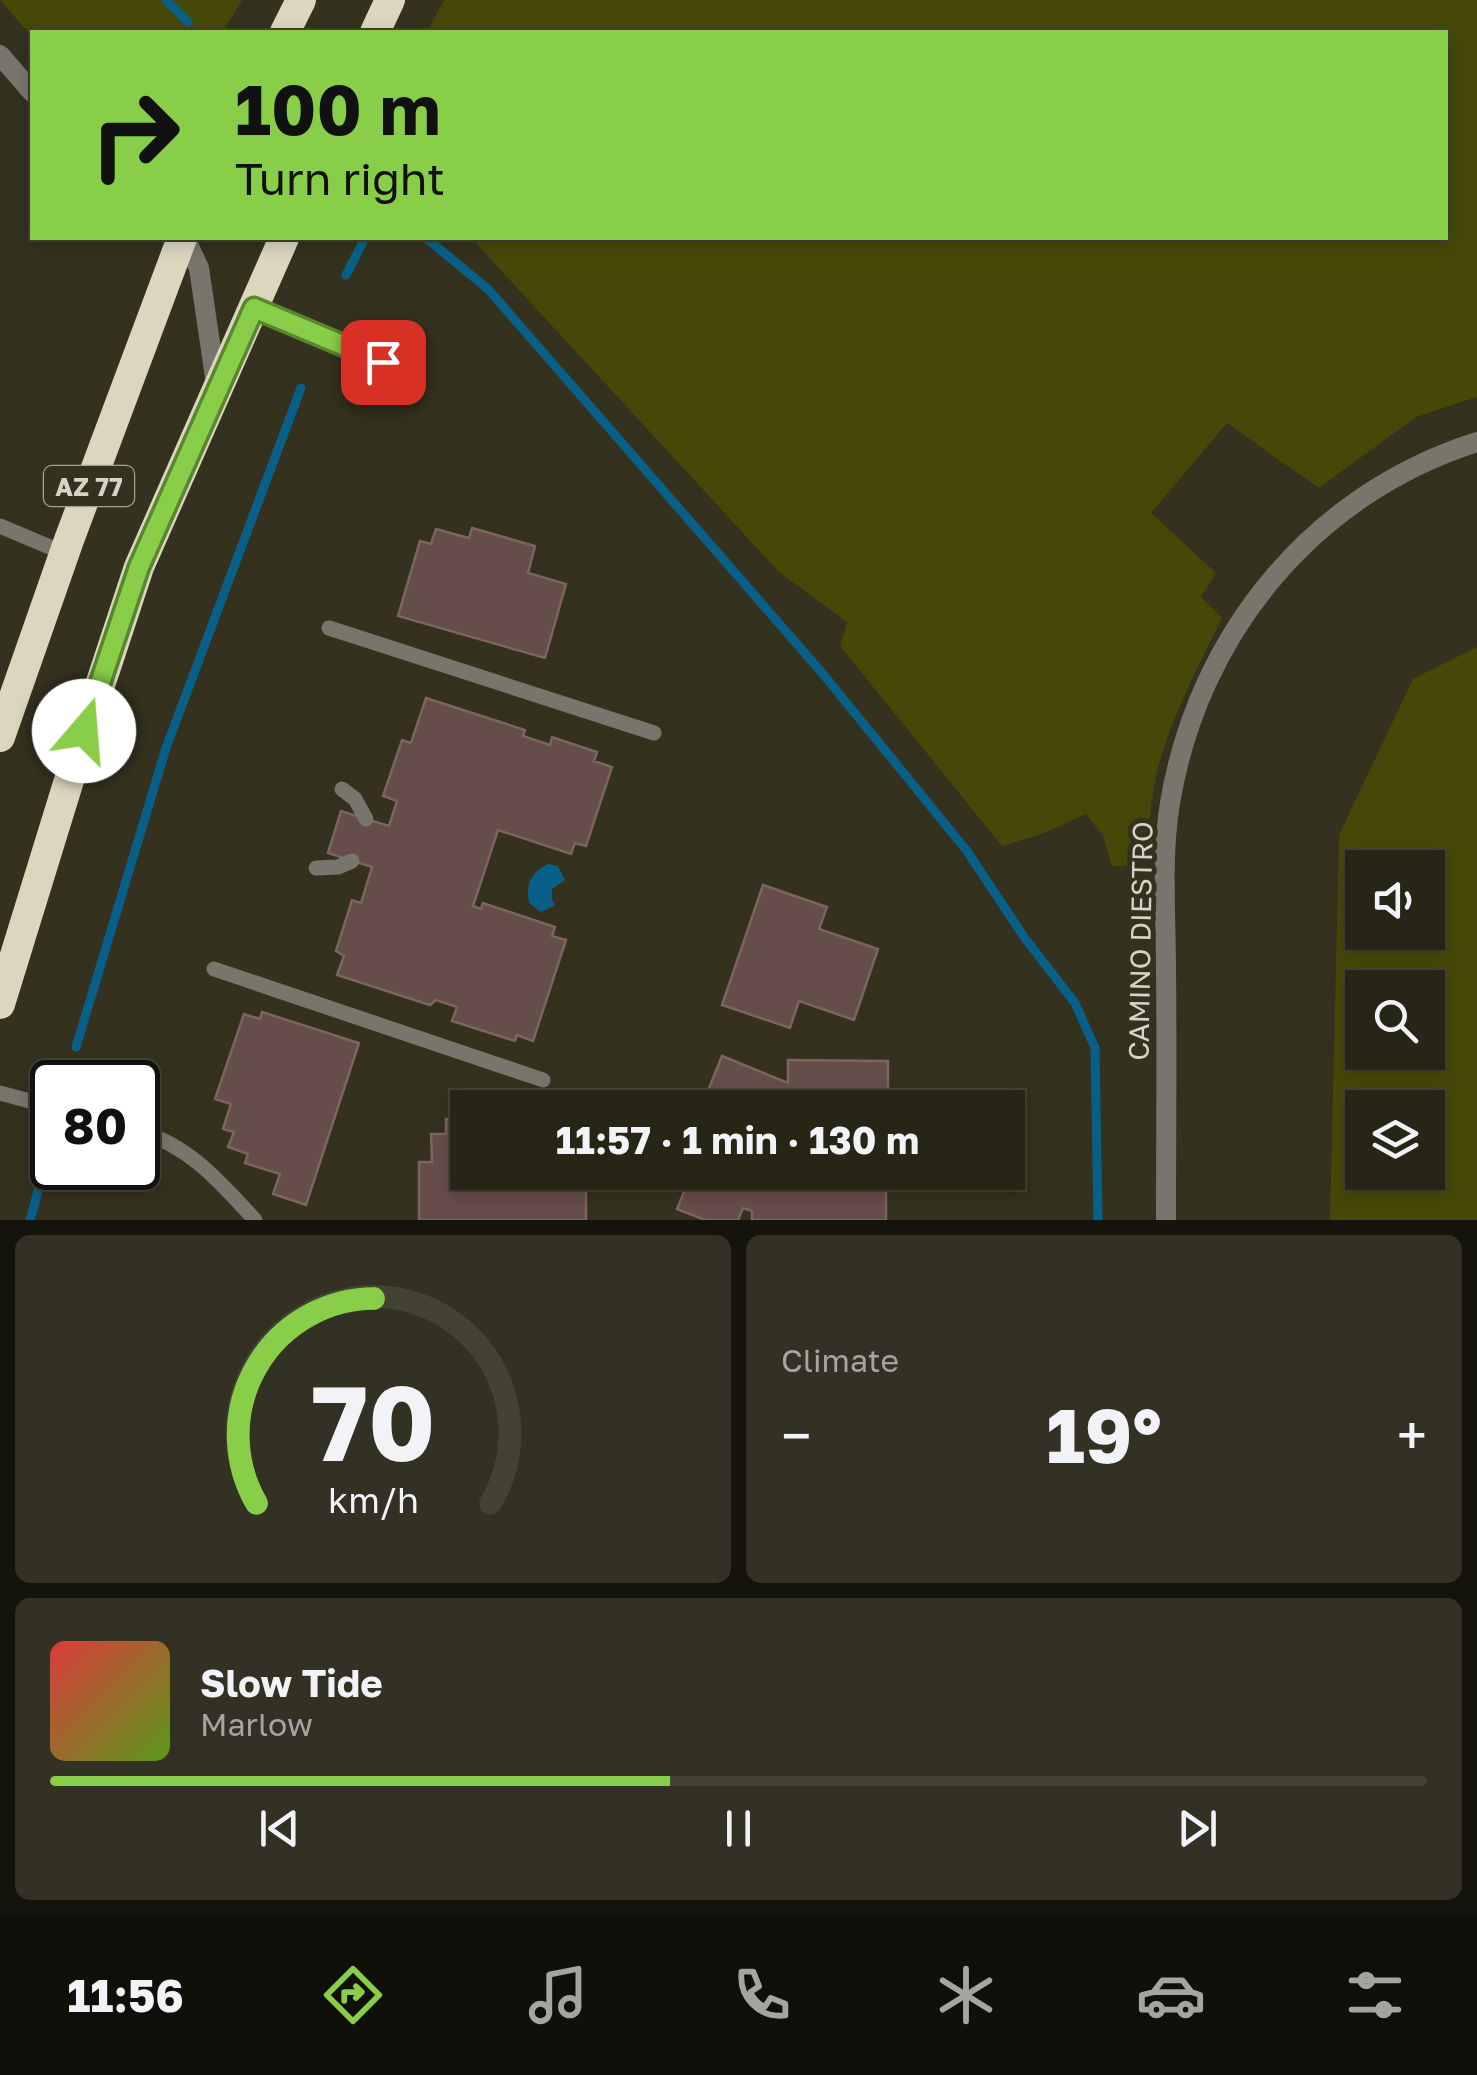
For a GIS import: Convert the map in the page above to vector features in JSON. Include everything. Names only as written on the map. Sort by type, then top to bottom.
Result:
[{"type":"highway","points":[[286,30],[301,0]]},
{"type":"highway","points":[[375,30],[390,0]]},
{"type":"highway","name":"AZ 77","points":[[0,737],[64,553],[183,240]]},
{"type":"highway","name":"AZ 77","points":[[0,1004],[139,567],[283,240]]},
{"type":"street","points":[[0,56],[30,90]]},
{"type":"street","points":[[185,240],[199,268],[217,391]]},
{"type":"street","name":"CAMINO DIESTRO","points":[[1166,1220],[1166,838],[1185,734],[1198,698],[1261,592],[1303,542],[1356,500],[1415,465],[1477,442]]},
{"type":"lane","points":[[254,308],[415,375]]},
{"type":"lane","points":[[0,526],[64,553]]},
{"type":"lane","points":[[329,628],[654,734]]},
{"type":"lane","points":[[342,789],[356,798],[366,818]]},
{"type":"lane","points":[[316,868],[338,867],[352,860]]},
{"type":"lane","points":[[214,969],[543,1080]]},
{"type":"lane","points":[[0,1093],[30,1101]]},
{"type":"lane","points":[[160,1138],[204,1164],[254,1220]]},
{"type":"shaded area","points":[[0,0],[242,0],[224,30],[30,30],[30,35]]},
{"type":"shaded area","points":[[444,0],[1477,0],[1477,397],[1416,417],[1319,488],[1227,423],[1151,513],[1216,573],[1201,597],[1222,618],[1164,748],[1137,866],[1112,866],[1103,836],[1086,814],[1042,834],[1002,846],[840,646],[847,622],[780,573],[473,240],[1448,240],[1448,30],[428,30]]},
{"type":"shaded area","points":[[1477,647],[1477,1220],[1330,1220],[1339,835],[1413,679]]},
{"type":"water","points":[[548,864],[558,866],[565,880],[552,889],[555,905],[541,912],[529,903],[528,890],[533,875]]},
{"type":"building","points":[[472,528],[535,546],[528,573],[566,584],[545,658],[398,616],[420,541],[431,544],[436,529],[469,538]]},
{"type":"building","points":[[426,698],[525,730],[523,736],[550,745],[552,737],[597,752],[594,761],[612,767],[586,846],[575,843],[571,854],[498,830],[473,906],[481,909],[483,903],[555,927],[552,936],[566,940],[533,1041],[517,1035],[515,1041],[452,1021],[457,1007],[436,1000],[430,1005],[337,975],[344,956],[336,951],[352,900],[361,903],[372,867],[328,853],[341,811],[389,826],[397,801],[383,796],[402,740],[411,743]]},
{"type":"building","points":[[763,885],[827,907],[819,929],[878,949],[854,1020],[799,1001],[790,1028],[722,1005]]},
{"type":"building","points":[[262,1012],[359,1043],[306,1205],[273,1194],[280,1174],[245,1163],[248,1154],[228,1147],[234,1132],[223,1129],[231,1104],[215,1099],[244,1014],[260,1019]]},
{"type":"building","points":[[722,1056],[788,1083],[788,1060],[888,1061],[888,1090],[708,1090]]},
{"type":"building","points":[[446,1119],[450,1119],[450,1190],[586,1190],[586,1220],[419,1220],[419,1162],[432,1162],[431,1134],[446,1134]]},
{"type":"building","points":[[685,1190],[886,1190],[886,1220],[752,1220],[752,1211],[743,1208],[738,1220],[705,1220],[677,1209]]},
{"type":"waterway","points":[[166,0],[188,22]]},
{"type":"waterway","points":[[346,275],[364,240]]},
{"type":"waterway","points":[[428,240],[488,289],[823,674],[967,851],[1024,937],[1075,1003],[1095,1048],[1098,1220]]},
{"type":"waterway","points":[[76,1047],[166,748],[301,388]]},
{"type":"waterway","points":[[30,1220],[38,1190]]},
{"type":"route","points":[[84,731],[139,567],[254,308],[383,362]]}]
